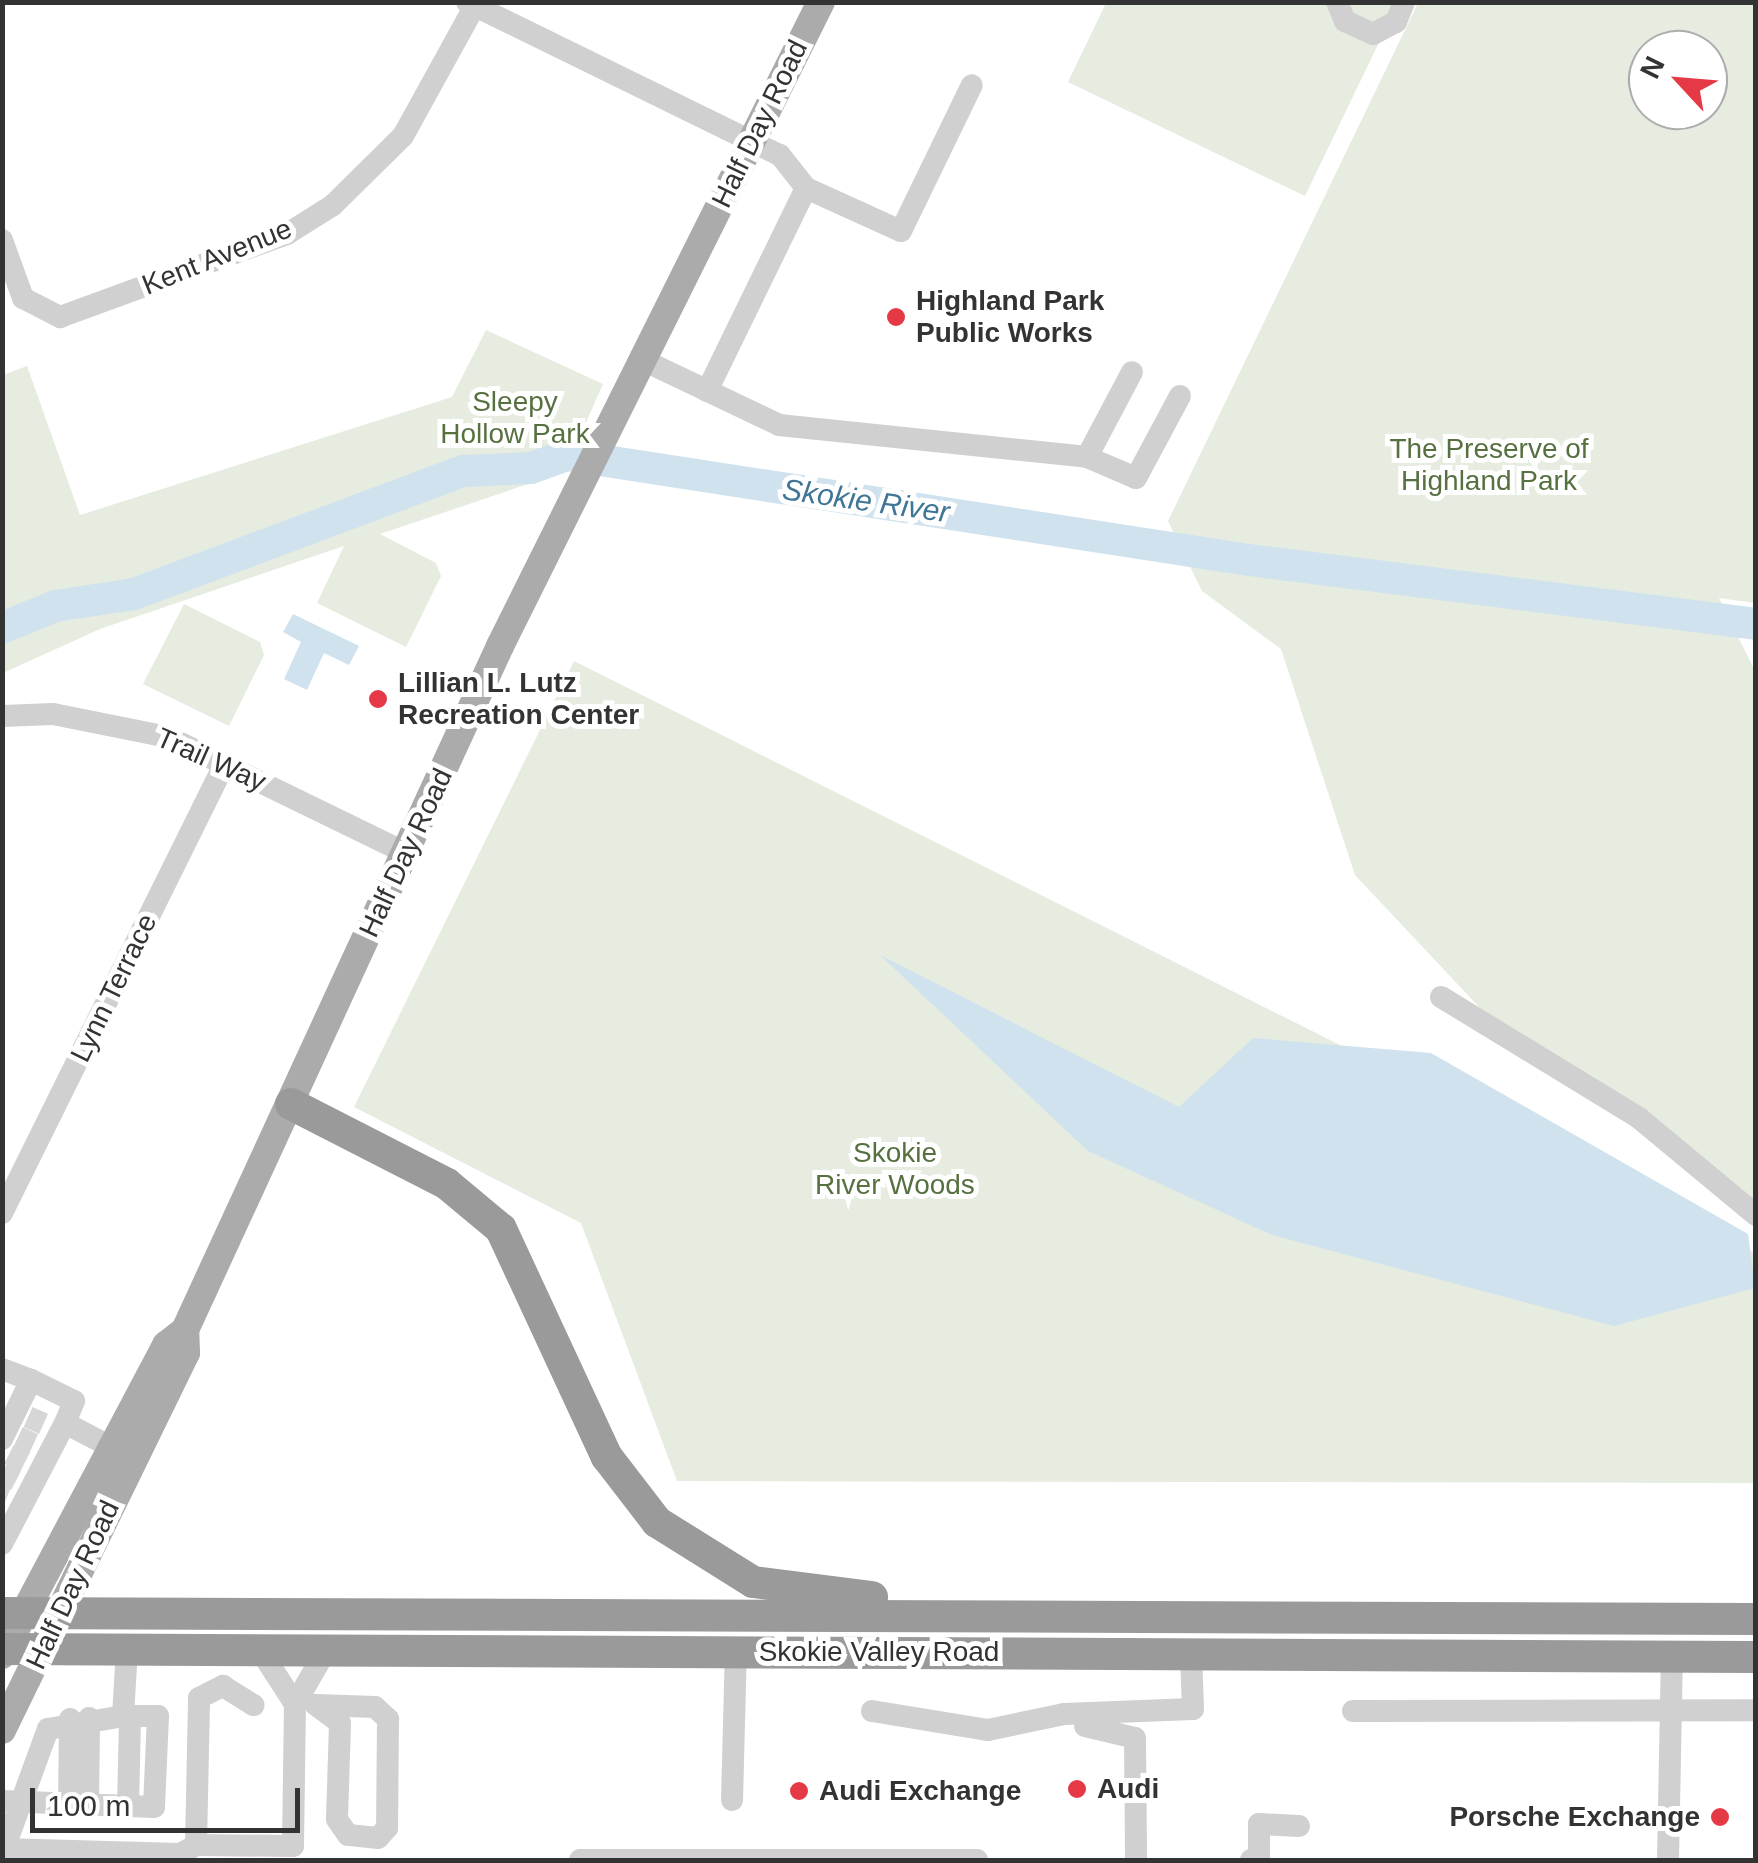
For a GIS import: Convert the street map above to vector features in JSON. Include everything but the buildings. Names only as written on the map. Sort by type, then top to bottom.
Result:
[{"type":"highway","points":[[291,1104],[447,1184],[501,1228],[608,1457],[690,1548],[786,1589],[1141,1618]]},
{"type":"highway","name":"Skokie Valley Road","points":[[30,1613],[1756,1619]]},
{"type":"highway","name":"Skokie Valley Road","points":[[4,1651],[1756,1657]]},
{"type":"main road","name":"Half Day Road","points":[[2,1730],[45,1649],[30,1613],[166,1345],[185,1330],[573,495],[821,2]]},
{"type":"main road","name":"Half Day Road","points":[[4,1651],[186,1353],[185,1330]]},
{"type":"street","points":[[1337,2],[1345,21],[1373,34],[1396,22],[1404,2]]},
{"type":"street","points":[[473,4],[780,155],[806,188],[901,232],[972,86]]},
{"type":"street","name":"Kent Avenue","points":[[2,240],[35,311],[60,317],[242,253],[333,205],[403,136],[473,4]]},
{"type":"street","points":[[708,391],[806,188]]},
{"type":"street","points":[[643,360],[778,425],[1087,457],[1136,478],[1180,396]]},
{"type":"street","points":[[1087,457],[1132,372]]},
{"type":"street","name":"Trail Way","points":[[2,716],[116,722],[225,763],[406,852]]},
{"type":"street","name":"Lynn Terrace","points":[[2,1212],[225,763]]},
{"type":"street","points":[[1441,996],[1639,1118],[1756,1215]]},
{"type":"street","points":[[2,1369],[74,1401],[22,1469]]},
{"type":"street","points":[[22,1469],[30,1380]]},
{"type":"street","points":[[22,1469],[114,1448]]},
{"type":"street","points":[[126,1650],[126,1716]]},
{"type":"street","points":[[260,1650],[306,1705],[340,1723],[336,1819],[348,1835],[378,1838],[387,1828],[388,1719],[375,1707],[306,1705]]},
{"type":"street","points":[[10,1803],[154,1807],[158,1716],[79,1719],[36,1744],[36,1774],[10,1803],[3,1849],[180,1854],[196,1845],[293,1846],[306,1705],[326,1650]]},
{"type":"street","points":[[732,1800],[736,1652]]},
{"type":"street","points":[[872,1711],[939,1728],[1193,1709],[1190,1654]]},
{"type":"street","points":[[1668,1860],[1667,1724],[1675,1710],[1672,1657]]},
{"type":"street","points":[[196,1845],[199,1698],[223,1686],[254,1705]]},
{"type":"street","points":[[1353,1710],[1756,1710]]},
{"type":"street","points":[[79,1719],[79,1806]]},
{"type":"street","points":[[1036,1722],[1135,1738],[1136,1860],[1148,1860]]},
{"type":"street","points":[[1251,1860],[1259,1860],[1258,1824],[1300,1826]]},
{"type":"street","points":[[580,1860],[977,1860]]},
{"type":"green space","points":[[1106,3],[1398,3],[1305,196],[1068,82]]},
{"type":"green space","name":"The Preserve of Highland Park","points":[[1418,3],[1755,3],[1755,603],[1719,598],[1755,671],[1755,1207],[1511,1041],[1355,875],[1281,649],[1202,591],[1168,521]]},
{"type":"green space","name":"Sleepy Hollow Park","points":[[486,330],[603,384],[564,472],[380,534],[436,563],[441,576],[406,647],[317,603],[344,546],[100,629],[3,673],[3,375],[27,366],[80,515],[452,397]]},
{"type":"green space","points":[[184,604],[260,642],[264,655],[229,726],[143,684]]},
{"type":"green space","name":"Skokie River Woods","points":[[574,661],[1755,1253],[1755,1483],[677,1481],[581,1223],[354,1107]]},
{"type":"water","points":[[293,614],[359,646],[349,665],[324,653],[307,690],[284,679],[301,642],[283,632]]},
{"type":"water","points":[[880,955],[1179,1107],[1253,1038],[1431,1053],[1748,1234],[1755,1288],[1614,1326],[1272,1235],[1088,1151]]},
{"type":"waterway","name":"Skokie River","points":[[2,628],[55,606],[134,594],[463,471],[531,468],[567,455],[1249,560],[1756,624]]},
{"type":"tunnel","points":[[28,1417],[44,1424]]},
{"type":"tunnel","points":[[18,1437],[33,1444]]},
{"type":"tunnel","points":[[9,1454],[25,1462]]},
{"type":"tunnel","points":[[2,1473],[16,1480]]},
{"type":"tunnel","points":[[2,1496],[7,1498]]},
{"type":"place","name":"Highland Park Public Works","points":[[896,317]]},
{"type":"place","name":"Lillian L. Lutz Recreation Center","points":[[378,699]]},
{"type":"place","name":"Audi","points":[[1077,1789]]},
{"type":"place","name":"Audi Exchange","points":[[799,1791]]},
{"type":"place","name":"Porsche Exchange","points":[[1720,1817]]}]
